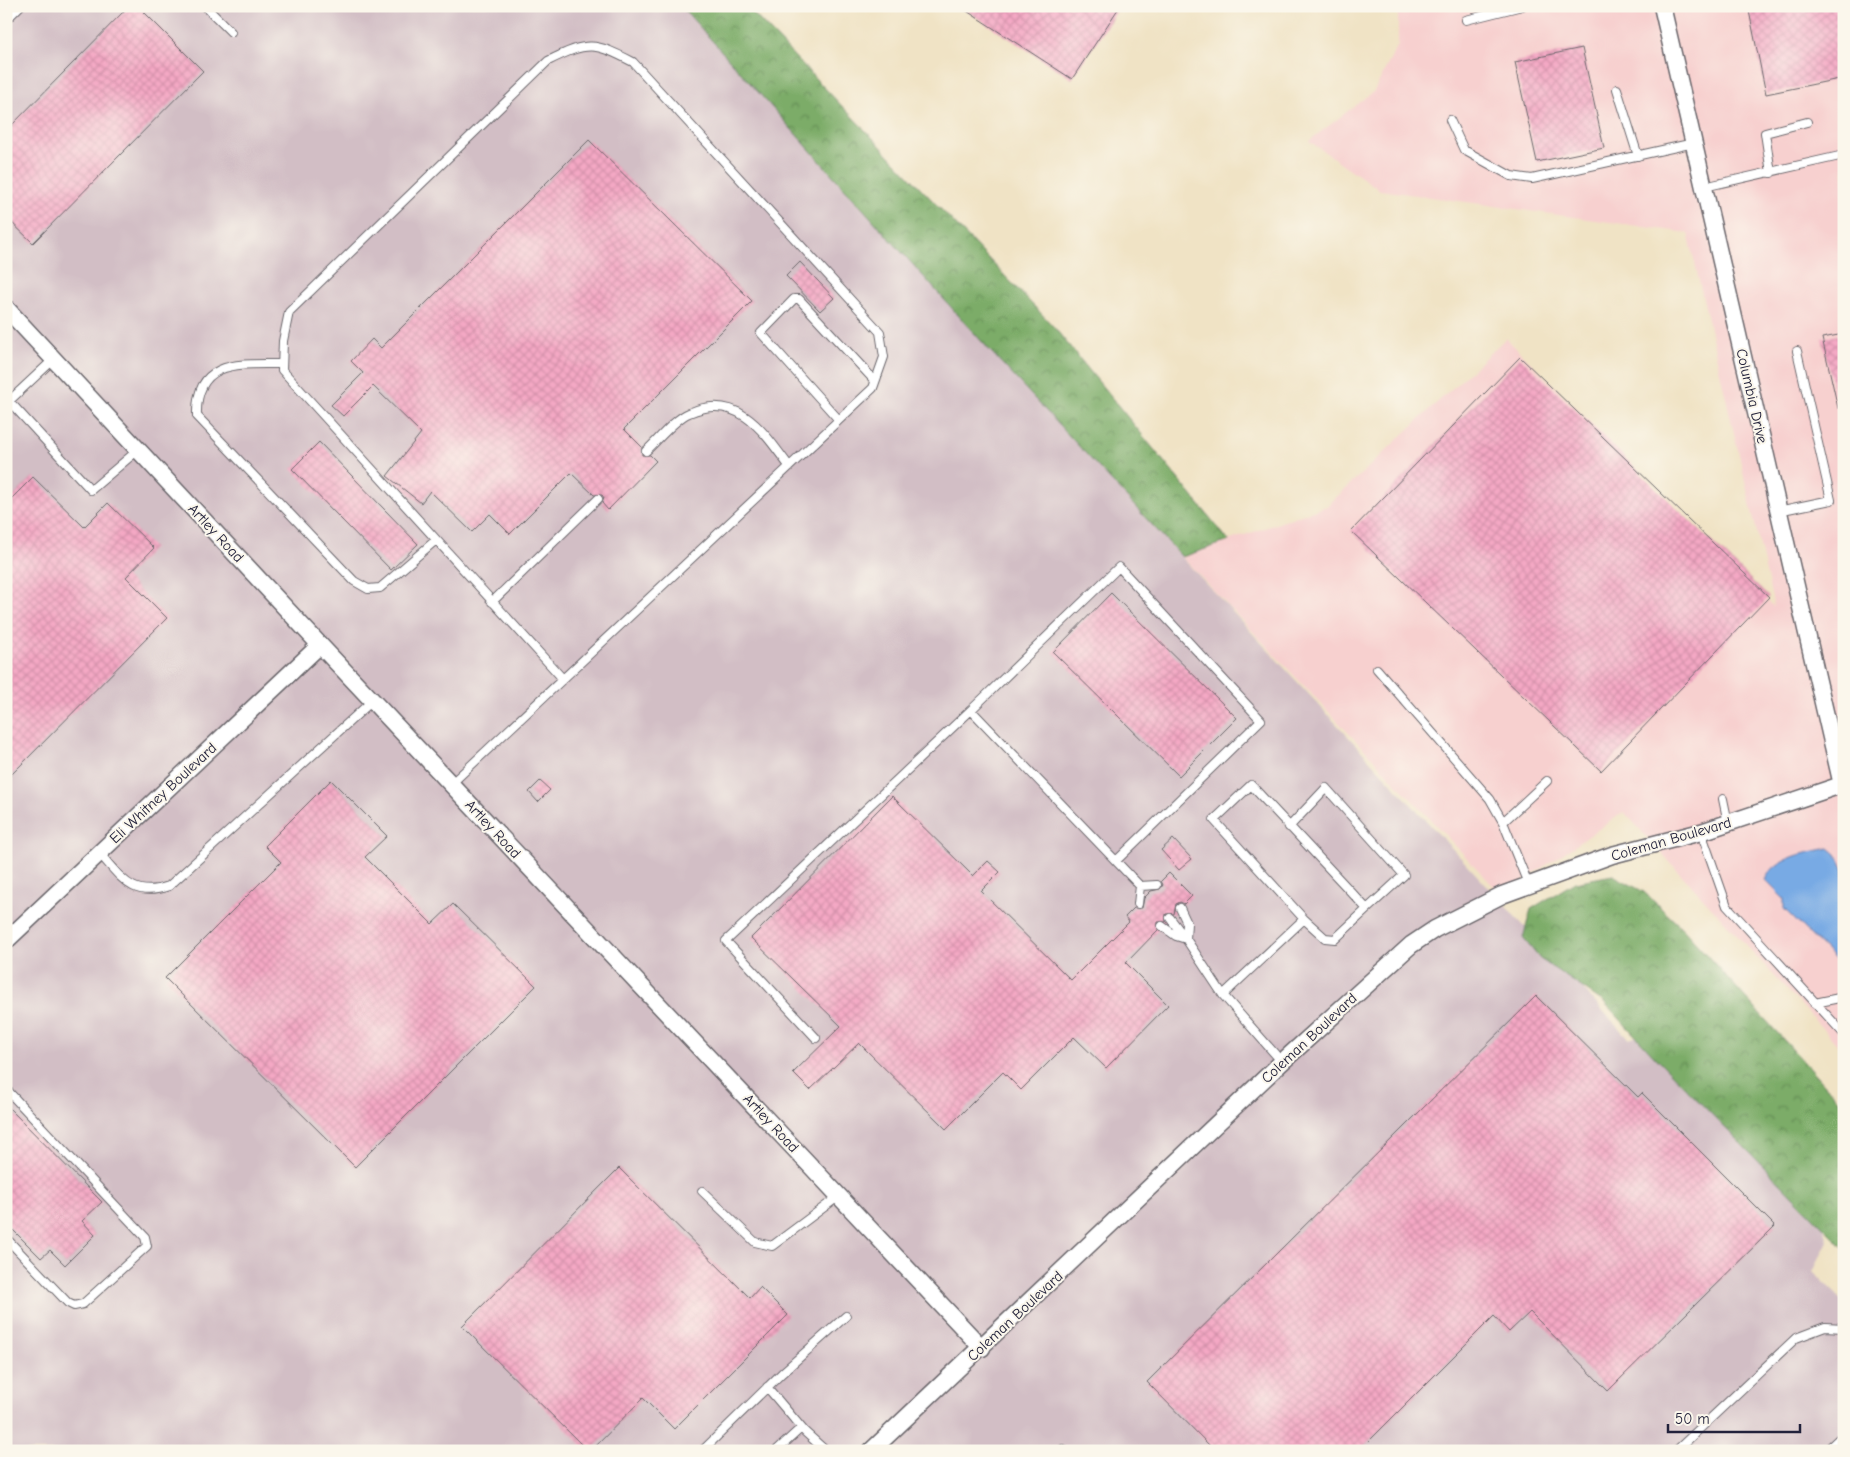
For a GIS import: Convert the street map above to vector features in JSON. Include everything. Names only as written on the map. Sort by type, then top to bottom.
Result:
[{"type":"street","name":"Columbia Drive","points":[[1662,6],[1843,785]]},
{"type":"street","name":"Artley Road","points":[[6,308],[320,646],[982,1348]]},
{"type":"street","name":"Eli Whitney Boulevard","points":[[6,941],[320,646]]},
{"type":"street","name":"Coleman Boulevard","points":[[871,1451],[1282,1062],[1411,945],[1443,924],[1502,895],[1612,855],[1701,832],[1843,785]]},
{"type":"lane","points":[[6,20],[20,6]]},
{"type":"lane","points":[[205,6],[230,32]]},
{"type":"lane","points":[[1466,20],[1522,6]]},
{"type":"lane","points":[[451,784],[563,680],[873,388],[884,357],[880,332],[633,62],[603,46],[584,46],[548,61],[289,312],[283,341],[282,370],[563,680]]},
{"type":"lane","points":[[1617,89],[1638,156]]},
{"type":"lane","points":[[1450,120],[1464,150],[1511,176],[1532,179],[1694,143]]},
{"type":"lane","points":[[1771,173],[1765,133],[1807,122]]},
{"type":"lane","points":[[1704,187],[1844,155]]},
{"type":"lane","points":[[839,420],[761,333],[794,298],[799,299],[875,381]]},
{"type":"lane","points":[[1778,511],[1831,500],[1797,351]]},
{"type":"lane","points":[[54,359],[7,402],[91,490],[138,450]]},
{"type":"lane","points":[[282,364],[236,364],[213,372],[202,385],[197,403],[197,416],[354,581],[368,589],[380,588],[436,540]]},
{"type":"lane","points":[[646,451],[687,413],[708,407],[728,408],[743,414],[762,429],[790,466]]},
{"type":"lane","points":[[492,602],[598,499]]},
{"type":"lane","points":[[816,1038],[726,941],[971,710],[1119,567],[1261,720],[1116,861]]},
{"type":"lane","points":[[1377,669],[1490,799],[1503,822],[1529,886]]},
{"type":"lane","points":[[99,854],[125,881],[140,890],[153,891],[169,886],[372,700]]},
{"type":"lane","points":[[971,710],[1148,894]]},
{"type":"lane","points":[[1503,822],[1547,781]]},
{"type":"lane","points":[[1289,826],[1326,788],[1404,875],[1336,938],[1325,938],[1304,919],[1214,820],[1251,785],[1289,826],[1367,909]]},
{"type":"lane","points":[[1723,799],[1728,823]]},
{"type":"lane","points":[[1701,832],[1727,906],[1844,1034]]},
{"type":"lane","points":[[1140,886],[1157,885]]},
{"type":"lane","points":[[1138,904],[1140,886]]},
{"type":"lane","points":[[1180,908],[1187,923],[1186,939]]},
{"type":"lane","points":[[1170,918],[1223,995],[1282,1062]]},
{"type":"lane","points":[[1223,995],[1304,919]]},
{"type":"lane","points":[[1162,926],[1176,936],[1186,939]]},
{"type":"lane","points":[[1815,1003],[1844,996]]},
{"type":"lane","points":[[6,1089],[145,1236],[147,1246],[83,1304],[74,1306],[6,1238]]},
{"type":"lane","points":[[702,1191],[756,1242],[772,1246],[839,1196]]},
{"type":"lane","points":[[702,1451],[767,1388],[846,1316]]},
{"type":"lane","points":[[1676,1451],[1796,1338],[1825,1327],[1844,1328]]},
{"type":"lane","points":[[767,1388],[801,1428],[826,1451]]},
{"type":"lane","points":[[776,1451],[801,1428]]},
{"type":"lane","points":[[1826,1451],[1844,1434]]},
{"type":"shaded area","points":[[6,6],[681,6],[993,354],[1629,1039],[1647,1033],[1816,1203],[1828,1241],[1813,1271],[1844,1302],[1844,1451],[6,1451]]},
{"type":"shaded area","points":[[1398,6],[1844,6],[1844,1052],[1624,812],[1502,895],[1182,557],[1327,506],[1506,338],[1774,607],[1688,233],[1380,190],[1309,141],[1374,91],[1398,45]]},
{"type":"green space","points":[[681,6],[746,6],[1053,326],[1229,541],[1182,557],[993,354]]},
{"type":"green space","points":[[1613,875],[1644,892],[1683,929],[1844,1106],[1844,1248],[1658,1060],[1605,1003],[1540,959],[1523,938],[1531,909],[1575,882]]},
{"type":"water","points":[[1829,848],[1837,855],[1844,870],[1844,968],[1784,909],[1784,899],[1765,880],[1770,872],[1784,861],[1802,854]]},
{"type":"building","points":[[129,6],[138,6],[203,71],[33,243],[6,217],[6,131]]},
{"type":"building","points":[[959,6],[1120,6],[1072,79]]},
{"type":"building","points":[[1748,6],[1844,6],[1844,78],[1766,94]]},
{"type":"building","points":[[1582,48],[1604,148],[1537,162],[1515,62]]},
{"type":"building","points":[[589,140],[752,301],[624,429],[642,447],[642,455],[650,455],[656,461],[608,510],[602,503],[604,498],[602,495],[594,495],[571,473],[510,534],[490,514],[472,532],[430,491],[421,503],[387,476],[421,433],[373,386],[343,416],[331,405],[363,373],[351,361],[372,339],[381,348]]},
{"type":"building","points":[[800,262],[834,298],[820,311],[786,276]]},
{"type":"building","points":[[1844,334],[1844,407],[1838,408],[1822,338]]},
{"type":"building","points":[[1520,357],[1769,597],[1601,771],[1351,531]]},
{"type":"building","points":[[319,442],[418,544],[391,570],[292,469]]},
{"type":"building","points":[[33,477],[84,527],[108,503],[154,548],[126,577],[167,618],[6,780],[6,504]]},
{"type":"building","points":[[1111,593],[1237,718],[1179,776],[1053,652]]},
{"type":"building","points":[[331,780],[387,836],[365,857],[432,924],[453,904],[536,986],[355,1167],[165,978],[281,862],[265,846]]},
{"type":"building","points":[[540,781],[550,790],[538,802],[529,792]]},
{"type":"building","points":[[892,796],[973,876],[988,861],[1000,872],[981,891],[1071,980],[1129,922],[1125,917],[1134,908],[1142,908],[1144,898],[1151,891],[1160,889],[1163,885],[1161,881],[1169,873],[1192,896],[1184,904],[1180,902],[1176,904],[1174,914],[1166,914],[1166,922],[1158,922],[1158,930],[1126,963],[1168,1005],[1106,1068],[1074,1037],[1021,1090],[1003,1072],[946,1129],[859,1043],[810,1090],[793,1073],[841,1026],[751,938]]},
{"type":"building","points":[[1173,839],[1192,859],[1179,870],[1161,850]]},
{"type":"building","points":[[1536,996],[1638,1097],[1642,1093],[1775,1226],[1608,1391],[1530,1312],[1509,1332],[1494,1316],[1359,1451],[1215,1451],[1147,1382]]},
{"type":"building","points":[[6,1105],[102,1202],[82,1221],[95,1235],[65,1265],[50,1250],[41,1258],[6,1223]]},
{"type":"building","points":[[619,1168],[750,1298],[760,1287],[788,1315],[674,1429],[643,1398],[591,1451],[588,1451],[462,1326]]}]
